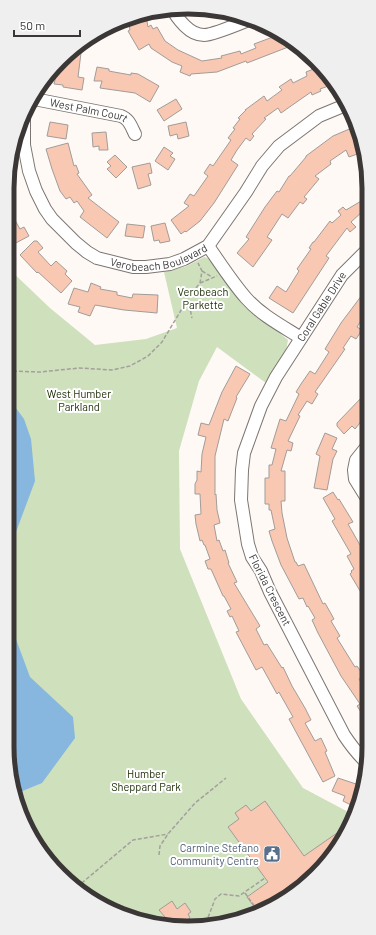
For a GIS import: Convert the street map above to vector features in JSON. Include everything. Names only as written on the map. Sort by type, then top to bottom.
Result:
[{"type":"street","points":[[176,14],[187,28],[204,35],[212,34],[242,22]]},
{"type":"street","name":"West Palm Court","points":[[38,100],[126,117],[135,134]]},
{"type":"street","name":"Verobeach Boulevard","points":[[24,129],[24,145],[29,171],[36,191],[49,214],[76,243],[97,258],[133,267],[146,267],[170,264],[208,246],[246,192],[262,166],[279,146],[314,120],[342,106]]},
{"type":"street","name":"Coral Gable Drive","points":[[208,246],[246,298],[279,325],[301,338],[342,275],[362,255]]},
{"type":"street","name":"Florida Crescent","points":[[301,338],[276,377],[264,400],[244,453],[242,470],[242,500],[245,532],[252,557],[262,572],[268,588],[344,735],[352,748],[362,758]]},
{"type":"street","points":[[362,452],[356,460],[354,470],[355,479],[362,490]]},
{"type":"path","points":[[193,254],[202,271],[212,277]]},
{"type":"path","points":[[200,283],[202,271]]},
{"type":"path","points":[[14,371],[40,372],[79,368],[112,370],[130,366],[148,356],[162,342],[188,298],[200,283],[227,272]]},
{"type":"path","points":[[188,298],[192,318]]},
{"type":"path","points":[[159,855],[160,846],[168,834],[195,803],[226,778]]},
{"type":"path","points":[[81,884],[133,840],[168,834]]},
{"type":"path","points":[[207,920],[214,899],[221,894],[240,896],[265,878]]},
{"type":"path","points":[[245,892],[255,908]]},
{"type":"green space","name":"Humber Sheppard Park","points":[[204,257],[214,260],[249,308],[288,340],[286,351],[266,383],[217,347],[199,381],[179,451],[180,549],[241,699],[303,788],[350,813],[333,844],[319,862],[303,878],[285,892],[255,908],[244,912],[222,918],[199,921],[165,920],[132,912],[101,898],[73,878],[57,862],[43,844],[27,814],[17,781],[14,758],[14,274],[50,308],[95,345],[146,339],[177,328],[164,272],[187,266]]},
{"type":"water","points":[[14,405],[24,419],[31,439],[35,481],[14,537]]},
{"type":"water","points":[[14,634],[30,677],[73,717],[75,738],[42,783],[20,792],[17,781],[14,758]]},
{"type":"building","points":[[147,19],[148,27],[151,25],[153,29],[157,27],[165,41],[178,50],[202,61],[222,58],[221,56],[240,51],[241,54],[256,48],[254,44],[274,37],[290,47],[247,63],[246,61],[217,72],[191,74],[190,76],[180,72],[182,66],[172,62],[151,48],[149,44],[139,50],[128,31],[130,30],[129,24]]},
{"type":"building","points":[[81,51],[78,77],[84,78],[82,90],[54,84],[57,73]]},
{"type":"building","points":[[97,67],[131,75],[131,73],[138,74],[159,86],[150,102],[135,93],[100,88],[102,81],[94,81]]},
{"type":"building","points":[[315,69],[329,86],[320,89],[321,91],[312,95],[311,92],[281,113],[278,108],[264,118],[266,119],[252,134],[254,136],[250,141],[246,138],[231,160],[238,165],[214,203],[200,221],[181,234],[171,220],[189,206],[184,203],[190,194],[194,196],[208,176],[204,173],[210,164],[213,166],[231,140],[228,138],[240,119],[238,118],[245,110],[264,96],[267,101],[282,90],[279,87],[291,79],[293,83],[307,76],[306,72]]},
{"type":"building","points":[[176,99],[182,109],[164,121],[157,110]]},
{"type":"building","points":[[50,122],[68,125],[66,139],[47,136]]},
{"type":"building","points":[[186,122],[189,136],[178,139],[177,134],[170,136],[168,126]]},
{"type":"building","points":[[352,128],[354,137],[353,138],[359,153],[349,157],[346,150],[330,161],[331,164],[315,176],[319,179],[304,197],[307,199],[303,204],[300,202],[288,218],[282,214],[267,237],[272,240],[253,267],[237,253],[249,239],[246,237],[265,207],[277,191],[279,192],[289,176],[306,156],[333,136]]},
{"type":"building","points":[[106,132],[108,150],[99,150],[99,146],[93,147],[92,133]]},
{"type":"building","points":[[68,143],[74,166],[76,165],[79,173],[77,174],[92,195],[88,198],[119,222],[107,238],[80,217],[84,211],[77,201],[74,203],[70,197],[66,199],[60,191],[46,149]]},
{"type":"building","points":[[164,147],[173,153],[170,156],[175,159],[168,170],[155,161]]},
{"type":"building","points":[[115,155],[127,167],[116,178],[107,169],[111,166],[107,162]]},
{"type":"building","points":[[150,163],[152,173],[148,174],[151,185],[138,189],[132,167]]},
{"type":"building","points":[[362,201],[362,212],[351,222],[356,227],[350,232],[347,228],[326,256],[329,258],[293,313],[269,298],[277,286],[286,292],[299,271],[297,269],[311,249],[309,248],[313,242],[330,221],[332,223],[341,215],[338,211],[343,207],[346,210]]},
{"type":"building","points":[[14,218],[20,229],[24,227],[29,236],[14,244]]},
{"type":"building","points":[[165,223],[170,241],[160,243],[159,240],[154,241],[151,226]]},
{"type":"building","points":[[127,224],[145,226],[143,238],[125,236]]},
{"type":"building","points":[[34,241],[37,241],[43,248],[38,252],[51,266],[56,261],[67,271],[65,274],[72,281],[61,293],[38,272],[37,273],[20,255]]},
{"type":"building","points":[[91,283],[101,287],[100,289],[117,292],[117,295],[132,298],[133,294],[158,295],[157,313],[124,310],[95,305],[90,316],[78,312],[80,307],[68,304],[74,288],[88,292]]},
{"type":"building","points":[[362,295],[362,319],[357,327],[362,330],[356,339],[351,336],[343,348],[345,349],[315,392],[318,394],[312,404],[307,401],[298,415],[300,416],[288,441],[293,443],[291,451],[287,450],[281,471],[285,471],[285,501],[281,501],[287,538],[295,562],[298,566],[304,564],[323,604],[325,603],[334,619],[331,621],[340,636],[337,638],[355,667],[357,666],[362,673],[362,677],[359,679],[362,684],[362,714],[357,706],[360,704],[341,676],[318,633],[312,620],[315,618],[308,606],[307,607],[303,598],[299,599],[281,565],[269,531],[275,529],[271,510],[269,510],[269,504],[265,504],[265,478],[269,478],[269,465],[272,465],[276,449],[271,448],[280,419],[286,421],[299,394],[296,392],[310,371],[315,374],[329,352],[325,349],[341,323]]},
{"type":"building","points":[[236,366],[250,374],[236,397],[237,398],[228,421],[224,419],[215,456],[215,495],[216,494],[220,523],[214,525],[217,541],[219,540],[223,551],[225,550],[228,563],[237,582],[234,583],[260,626],[256,629],[264,645],[267,644],[282,668],[283,667],[305,708],[311,720],[305,723],[315,741],[321,738],[327,751],[325,752],[335,776],[323,782],[289,719],[293,717],[279,692],[277,694],[262,667],[256,670],[236,632],[239,631],[232,616],[230,617],[227,611],[231,609],[223,596],[211,569],[208,569],[205,561],[210,559],[205,545],[202,540],[200,541],[196,524],[195,515],[201,514],[200,494],[195,494],[195,484],[197,480],[197,471],[201,472],[202,454],[206,437],[198,435],[201,423],[209,425],[222,392]]},
{"type":"building","points":[[362,397],[362,420],[355,429],[352,426],[344,434],[337,426],[337,423]]},
{"type":"building","points":[[325,433],[337,438],[332,449],[337,451],[333,459],[327,490],[314,488],[320,456],[316,454]]},
{"type":"building","points":[[333,492],[338,500],[339,499],[353,522],[348,524],[360,545],[362,544],[362,594],[350,574],[354,569],[347,556],[351,554],[332,521],[335,519],[323,498]]},
{"type":"building","points":[[338,778],[358,785],[351,805],[343,801],[345,796],[332,791]]},
{"type":"building","name":"Carmine Stefano Community Centre","points":[[265,801],[304,856],[337,833],[338,835],[319,862],[303,878],[285,892],[255,908],[247,897],[268,882],[228,827],[239,819],[235,813],[246,805],[251,811]]},
{"type":"building","points":[[172,901],[177,909],[185,903],[191,912],[188,914],[190,918],[186,921],[177,921],[161,919],[165,917],[159,910]]},
{"type":"place","name":"Carmine Stefano Community Centre","points":[[272,854]]},
{"type":"park label","name":"Verobeach Parkette","points":[[203,298]]},
{"type":"park label","name":"West Humber Parkland","points":[[79,400]]}]
